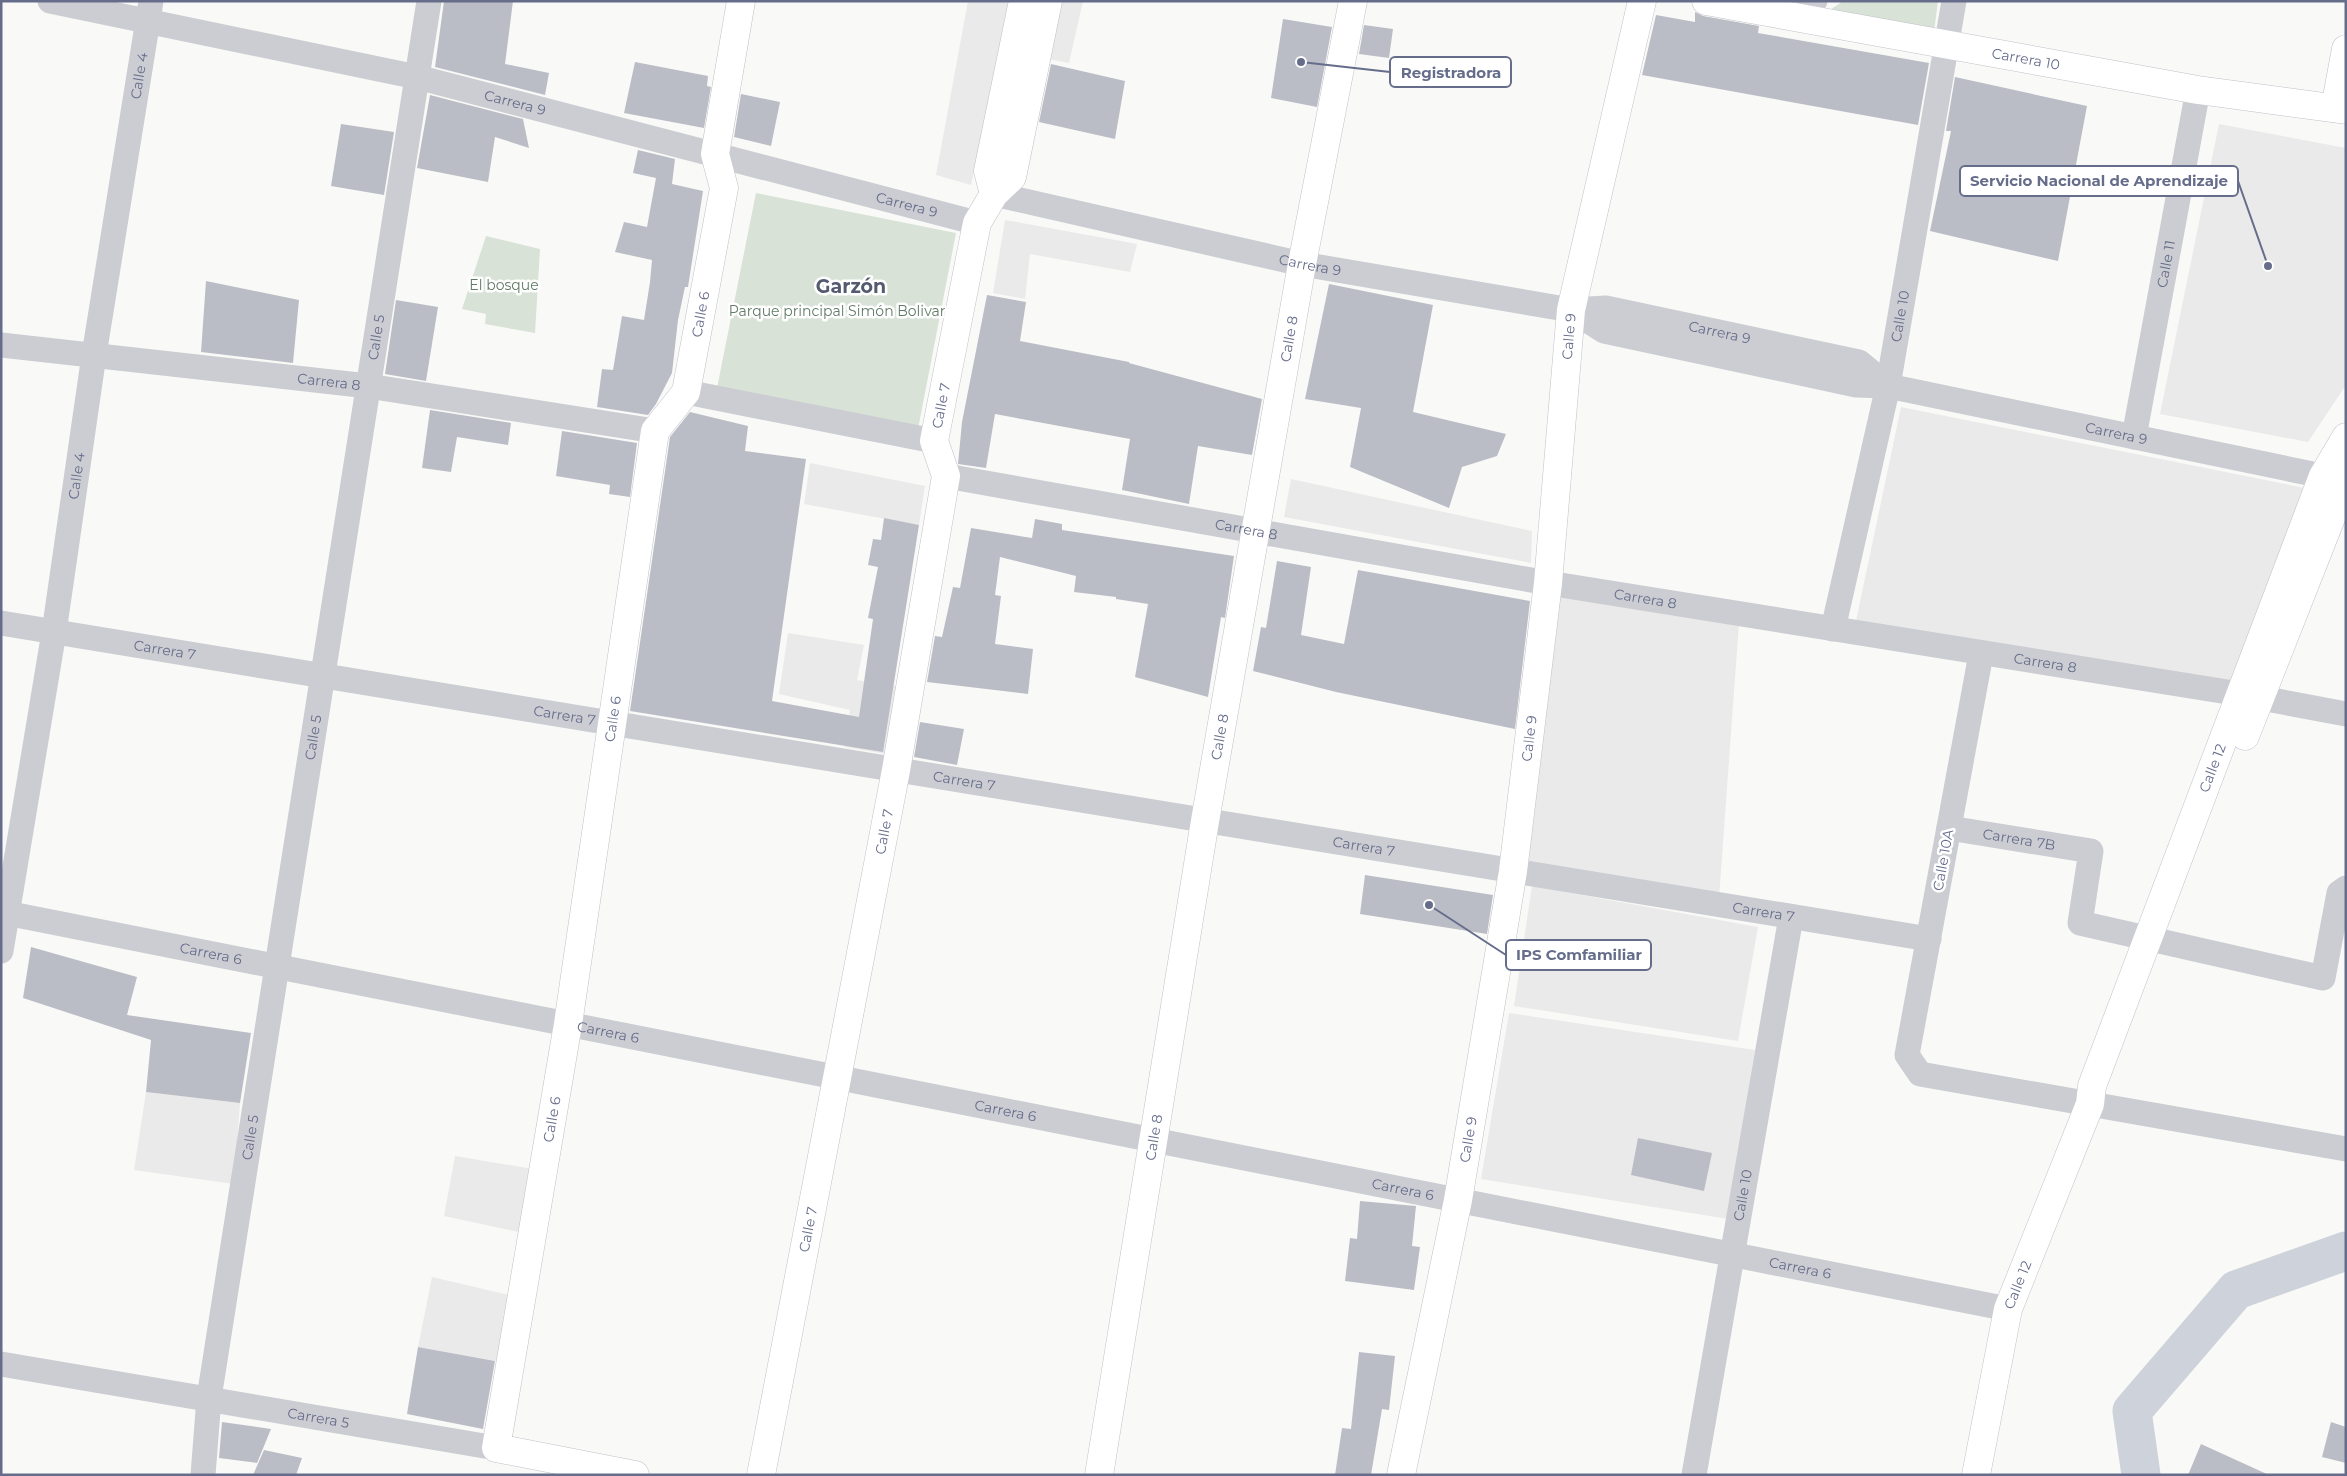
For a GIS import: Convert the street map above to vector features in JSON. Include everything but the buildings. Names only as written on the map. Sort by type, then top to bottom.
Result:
[{"type":"street","name":"Carrera 9","points":[[50,1],[149,11],[417,77],[977,223]]},
{"type":"street","name":"Calle 5","points":[[203,1475],[209,1398],[429,1]]},
{"type":"street","name":"Calle 6","points":[[496,1448],[568,1024],[655,430],[686,392],[724,188],[715,154],[741,1]]},
{"type":"street","points":[[994,194],[988,172],[1023,1]]},
{"type":"street","name":"Calle 7","points":[[761,1475],[896,770],[946,476],[934,441],[977,223],[994,194],[1012,177],[1048,1]]},
{"type":"street","name":"Calle 8","points":[[1099,1475],[1206,821],[1302,264],[1353,1]]},
{"type":"street","name":"Calle 9","points":[[1401,1475],[1458,1200],[1513,872],[1548,583],[1571,310],[1642,1]]},
{"type":"street","name":"Carrera 10","points":[[1706,1],[1807,10],[1947,43],[2198,90],[2340,109]]},
{"type":"street","name":"Calle 10","points":[[1833,629],[1888,386],[1954,1]]},
{"type":"street","name":"Calle 4","points":[[1,951],[5,913],[54,632],[94,355],[149,11]]},
{"type":"street","points":[[2340,109],[2346,49]]},
{"type":"street","name":"Calle 11","points":[[2134,437],[2198,90]]},
{"type":"street","name":"Carrera 9","points":[[994,194],[1302,264],[1571,310],[1604,331],[1697,339],[1792,360],[1856,385],[1888,386],[2340,479]]},
{"type":"street","name":"Carrera 8","points":[[1,345],[368,386],[655,430]]},
{"type":"street","points":[[686,392],[934,441]]},
{"type":"street","name":"Calle 12","points":[[1976,1475],[2008,1309],[2090,1104],[2105,1091],[2156,940],[2250,696],[2340,479],[2346,437]]},
{"type":"street","name":"Carrera 8","points":[[946,476],[1548,583],[2250,696],[2346,714]]},
{"type":"street","name":"Carrera 7","points":[[1,623],[1928,940]]},
{"type":"street","name":"Calle 10A","points":[[1981,654],[1907,1055],[1912,1065],[1920,1074],[2090,1104]]},
{"type":"street","name":"Carrera 7B","points":[[1949,828],[2091,851],[2080,923],[2156,940]]},
{"type":"street","points":[[2156,940],[2323,978],[2339,893],[2344,889]]},
{"type":"street","name":"Carrera 6","points":[[5,913],[2008,1309]]},
{"type":"street","name":"Calle 10","points":[[1694,1475],[1790,917]]},
{"type":"street","points":[[2090,1104],[2346,1149]]},
{"type":"street","name":"Carrera 5","points":[[1,1364],[496,1448],[635,1475]]},
{"type":"shaded area","points":[[968,1],[1010,1],[971,185],[936,175]]},
{"type":"shaded area","points":[[1052,1],[1083,1],[1069,63],[1038,57]]},
{"type":"shaded area","points":[[2219,124],[2346,148],[2346,385],[2308,442],[2160,414]]},
{"type":"shaded area","points":[[1005,220],[1137,244],[1130,272],[1030,254],[1025,299],[993,293]]},
{"type":"shaded area","points":[[1901,407],[2305,488],[2230,684],[1856,621]]},
{"type":"shaded area","points":[[810,463],[925,486],[919,525],[804,504]]},
{"type":"shaded area","points":[[1291,479],[1532,531],[1531,563],[1284,517]]},
{"type":"shaded area","points":[[1560,593],[1739,623],[1719,898],[1526,870]]},
{"type":"shaded area","points":[[788,633],[864,645],[857,680],[902,687],[892,755],[845,747],[850,710],[779,694]]},
{"type":"shaded area","points":[[1532,886],[1758,927],[1738,1041],[1514,1006]]},
{"type":"shaded area","points":[[1509,1013],[1755,1050],[1728,1219],[1481,1179]]},
{"type":"shaded area","points":[[146,1092],[240,1103],[234,1184],[134,1170]]},
{"type":"shaded area","points":[[455,1156],[539,1170],[528,1234],[444,1216]]},
{"type":"shaded area","points":[[432,1277],[518,1297],[507,1363],[418,1347]]},
{"type":"green space","points":[[1843,1],[1938,1],[1934,32],[1830,10]]},
{"type":"green space","name":"Parque principal Simón Bolivar","points":[[756,193],[956,233],[918,429],[717,388]]},
{"type":"green space","name":"El bosque","points":[[486,236],[540,249],[535,333],[485,324],[486,314],[462,309]]},
{"type":"waterway","points":[[2141,1475],[2132,1411],[2236,1290],[2346,1251]]},
{"type":"place","name":"Registradora","points":[[1301,62]]},
{"type":"place","name":"Servicio Nacional de Aprendizaje","points":[[2268,266]]},
{"type":"place","name":"IPS Comfamiliar","points":[[1429,905]]},
{"type":"district","name":"Garzón","points":[[851,286]]}]
